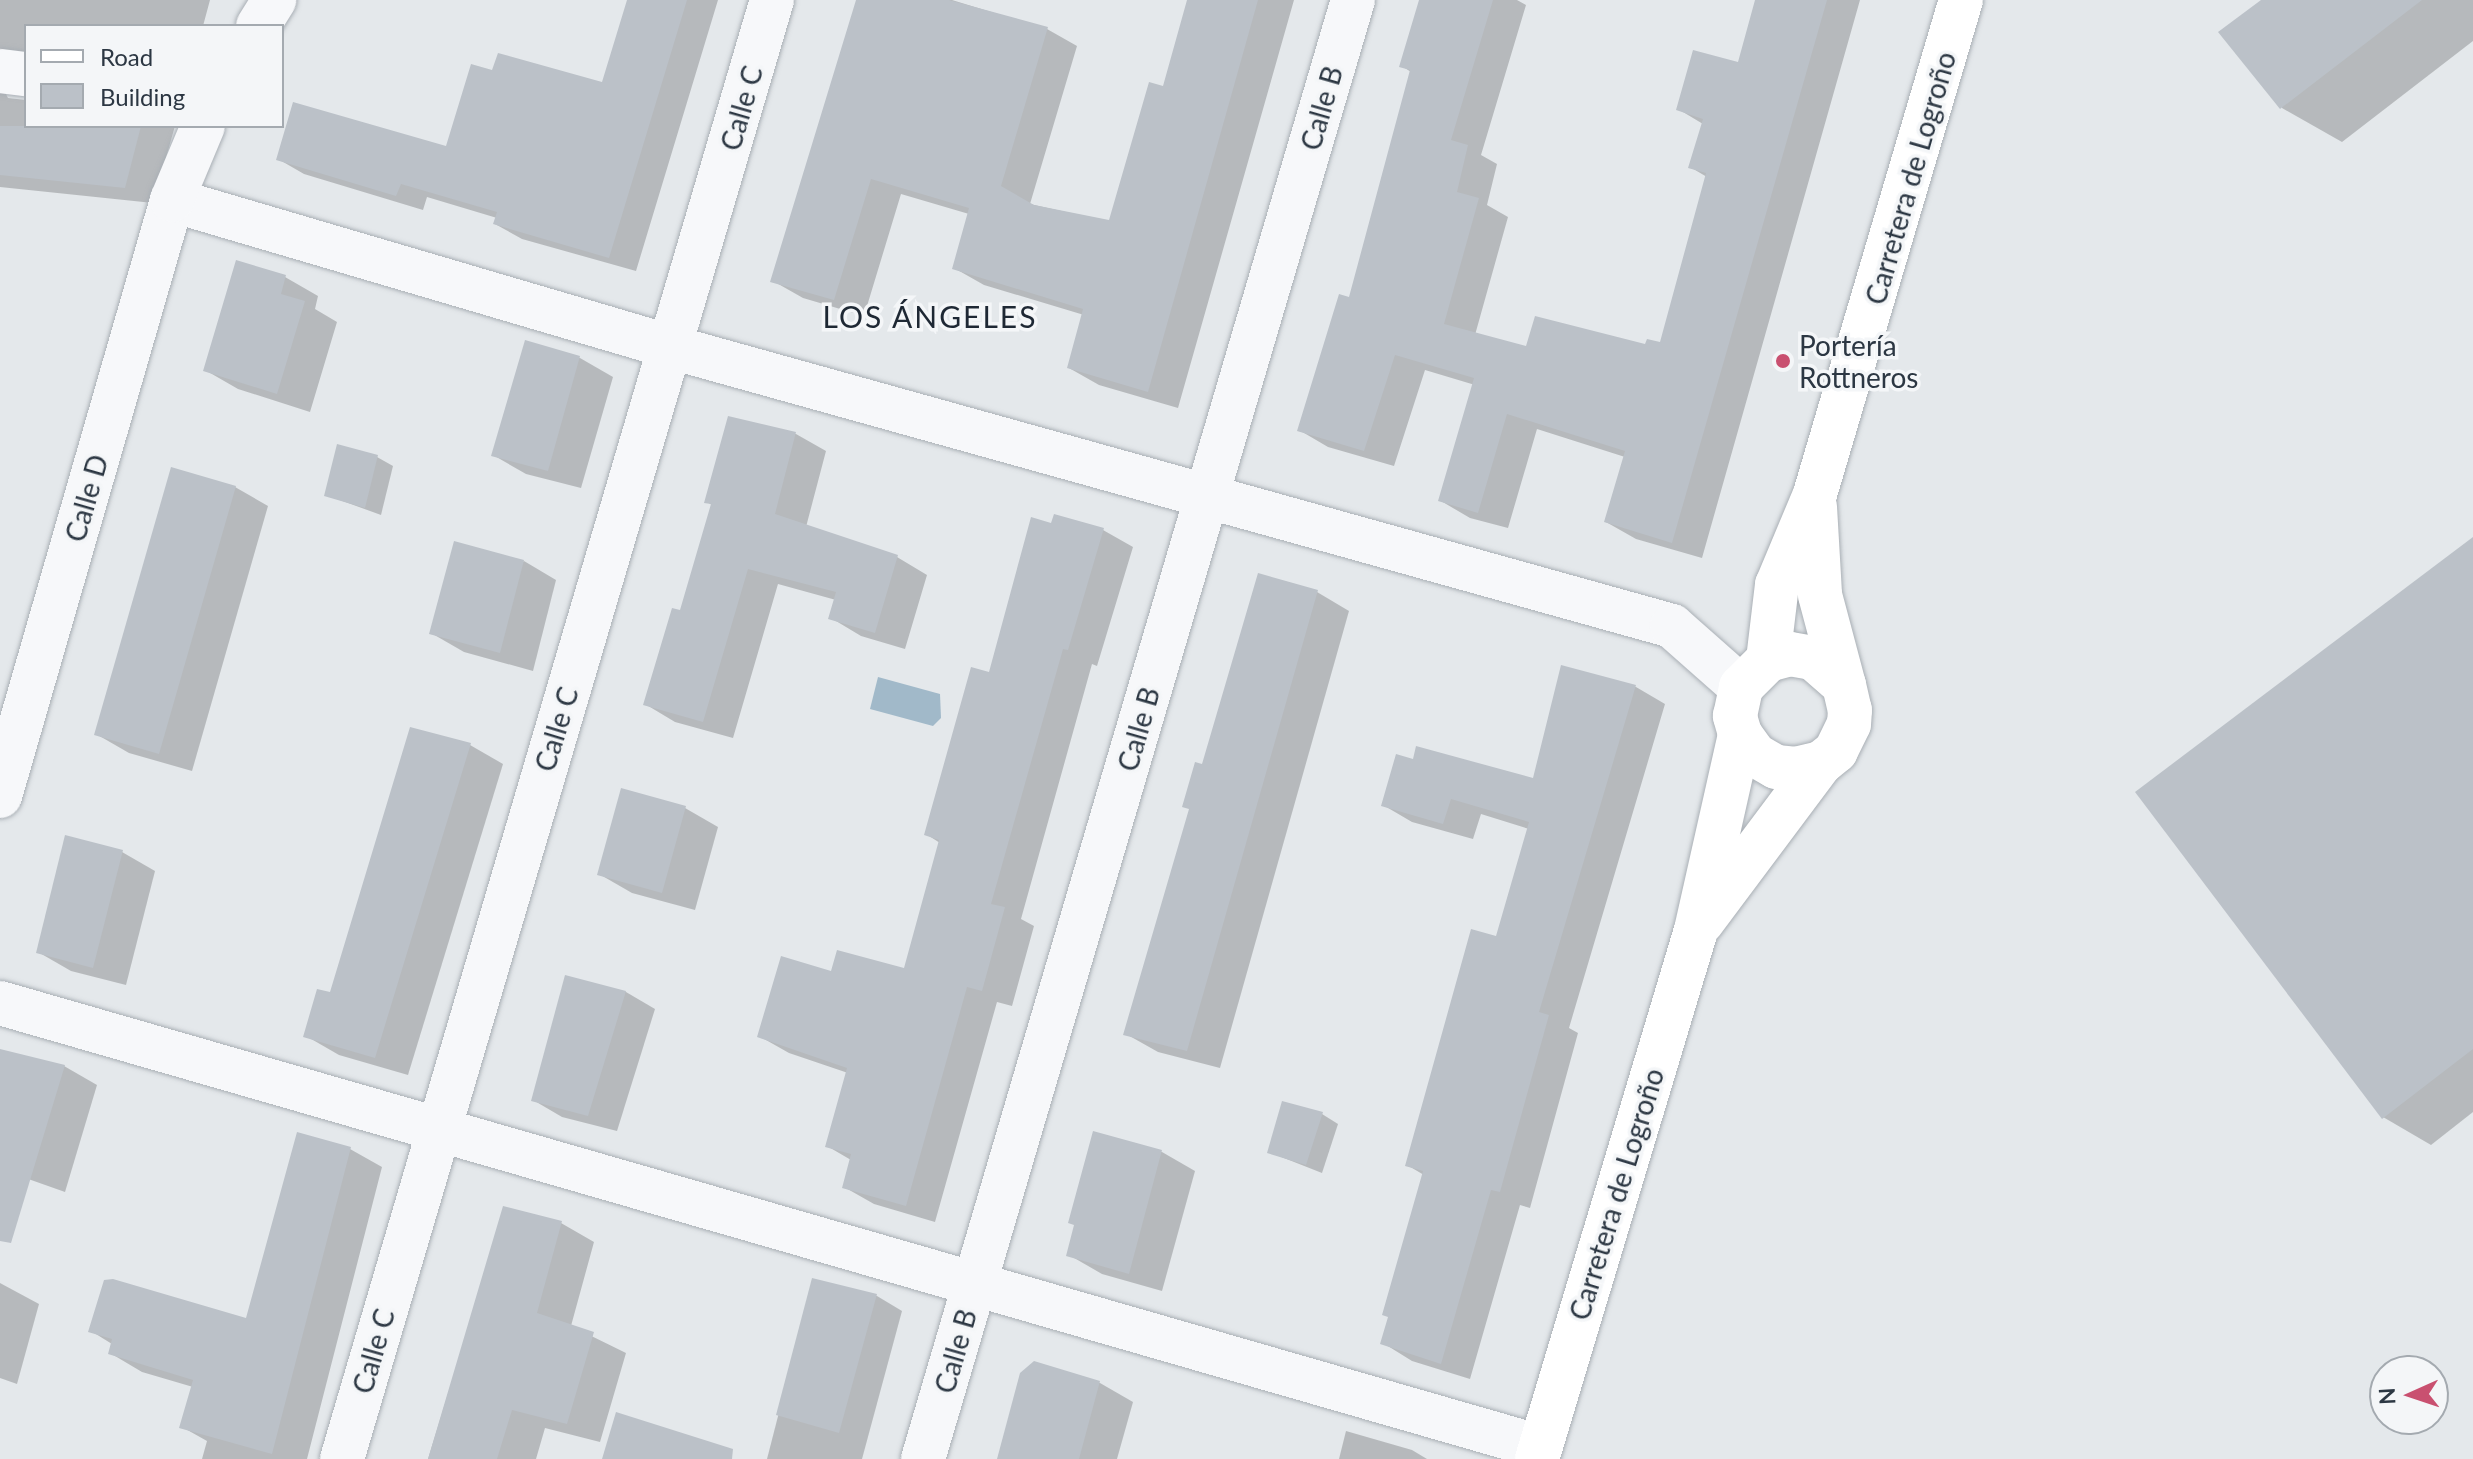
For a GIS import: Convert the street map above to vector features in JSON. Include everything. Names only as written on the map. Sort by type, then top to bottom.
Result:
[{"type":"main road","name":"Carretera de Logroño","points":[[1754,673],[1777,585],[1815,494],[1961,0]]},
{"type":"main road","name":"Carretera de Logroño","points":[[1815,494],[1820,595],[1844,685]]},
{"type":"main road","points":[[1790,654],[1813,658],[1844,685],[1849,724],[1836,751],[1821,763],[1796,769],[1776,767],[1755,755],[1740,734],[1735,716],[1754,673],[1790,654]]},
{"type":"main road","name":"Carretera de Logroño","points":[[1538,1453],[1696,930],[1740,734]]},
{"type":"main road","name":"Carretera de Logroño","points":[[1696,930],[1821,763]]},
{"type":"street","points":[[259,24],[274,0]]},
{"type":"street","name":"Calle C","points":[[342,1459],[436,1129],[772,0]]},
{"type":"street","name":"Calle B","points":[[923,1459],[1353,0]]},
{"type":"street","points":[[0,71],[24,74]]},
{"type":"street","name":"Calle D","points":[[0,796],[172,200],[202,128]]},
{"type":"street","points":[[172,200],[671,347],[1672,626],[1754,673]]},
{"type":"street","points":[[0,1003],[975,1284],[1538,1453]]},
{"type":"water","points":[[878,677],[940,694],[941,718],[933,726],[870,709]]},
{"type":"building","points":[[627,0],[687,0],[609,258],[493,224],[497,212],[401,184],[396,196],[276,160],[293,102],[446,146],[471,64],[492,70],[498,53],[602,82]]},
{"type":"building","points":[[856,0],[949,0],[1048,27],[1001,186],[1034,205],[1109,220],[1149,82],[1163,86],[1187,0],[1258,0],[1148,392],[1067,368],[1083,309],[952,269],[969,208],[871,179],[834,300],[770,282]]},
{"type":"building","points":[[1419,0],[1493,0],[1451,140],[1468,145],[1457,192],[1479,198],[1444,324],[1526,346],[1535,316],[1645,344],[1647,339],[1660,342],[1706,173],[1688,168],[1703,119],[1676,110],[1693,50],[1738,62],[1755,0],[1827,0],[1672,543],[1604,522],[1625,451],[1507,414],[1478,513],[1438,501],[1474,378],[1395,355],[1364,451],[1297,431],[1339,294],[1349,297],[1410,70],[1399,67]]},
{"type":"building","points":[[2261,0],[2422,0],[2280,109],[2218,32]]},
{"type":"building","points":[[0,126],[140,128],[125,188],[0,175]]},
{"type":"building","points":[[236,260],[286,275],[281,294],[305,301],[277,394],[203,371]]},
{"type":"building","points":[[525,340],[580,356],[548,471],[491,456]]},
{"type":"building","points":[[728,416],[796,432],[775,514],[898,555],[875,633],[828,619],[836,592],[748,569],[703,722],[643,705],[672,608],[680,610],[711,504],[704,503]]},
{"type":"building","points":[[337,444],[378,455],[365,508],[324,496]]},
{"type":"building","points":[[171,467],[236,486],[159,754],[94,735]]},
{"type":"building","points":[[1054,514],[1104,528],[1068,650],[1063,649],[991,904],[1005,907],[982,991],[967,987],[906,1206],[842,1188],[851,1154],[825,1147],[847,1068],[757,1037],[781,956],[831,971],[837,950],[904,968],[939,840],[924,835],[971,667],[989,672],[1031,517],[1051,523]]},
{"type":"building","points":[[2473,537],[2473,1049],[2382,1119],[2135,792]]},
{"type":"building","points":[[454,541],[524,560],[500,653],[429,634]]},
{"type":"building","points":[[1258,573],[1318,590],[1187,1051],[1123,1035],[1189,809],[1182,807],[1195,762],[1202,764]]},
{"type":"building","points":[[1561,665],[1636,685],[1539,1012],[1549,1015],[1500,1192],[1491,1190],[1441,1364],[1380,1344],[1388,1317],[1382,1315],[1423,1171],[1405,1166],[1471,929],[1496,936],[1529,822],[1451,799],[1443,824],[1381,806],[1396,754],[1413,759],[1416,746],[1533,778]]},
{"type":"building","points":[[410,727],[471,743],[375,1058],[303,1037],[317,989],[330,992]]},
{"type":"building","points":[[621,788],[686,806],[662,893],[597,875]]},
{"type":"building","points":[[65,835],[123,850],[93,968],[36,953]]},
{"type":"building","points":[[565,975],[626,991],[588,1116],[531,1101]]},
{"type":"building","points":[[0,1049],[65,1065],[11,1243],[0,1241]]},
{"type":"building","points":[[1282,1101],[1323,1112],[1306,1165],[1267,1153]]},
{"type":"building","points":[[1093,1131],[1162,1150],[1129,1274],[1066,1256],[1074,1225],[1068,1223]]},
{"type":"building","points":[[297,1132],[351,1147],[272,1454],[179,1428],[193,1380],[108,1354],[112,1339],[88,1332],[104,1280],[113,1279],[246,1318]]},
{"type":"building","points":[[503,1206],[562,1221],[537,1313],[594,1332],[567,1424],[512,1410],[497,1459],[428,1459]]},
{"type":"building","points":[[812,1278],[877,1294],[839,1433],[776,1415]]},
{"type":"building","points":[[1034,1361],[1100,1381],[1079,1459],[997,1459],[1020,1373]]},
{"type":"building","points":[[616,1412],[733,1449],[732,1459],[602,1459]]},
{"type":"place","name":"Portería Rottneros","points":[[1783,361]]},
{"type":"district","name":"LOS ÁNGELES","points":[[930,316]]}]
